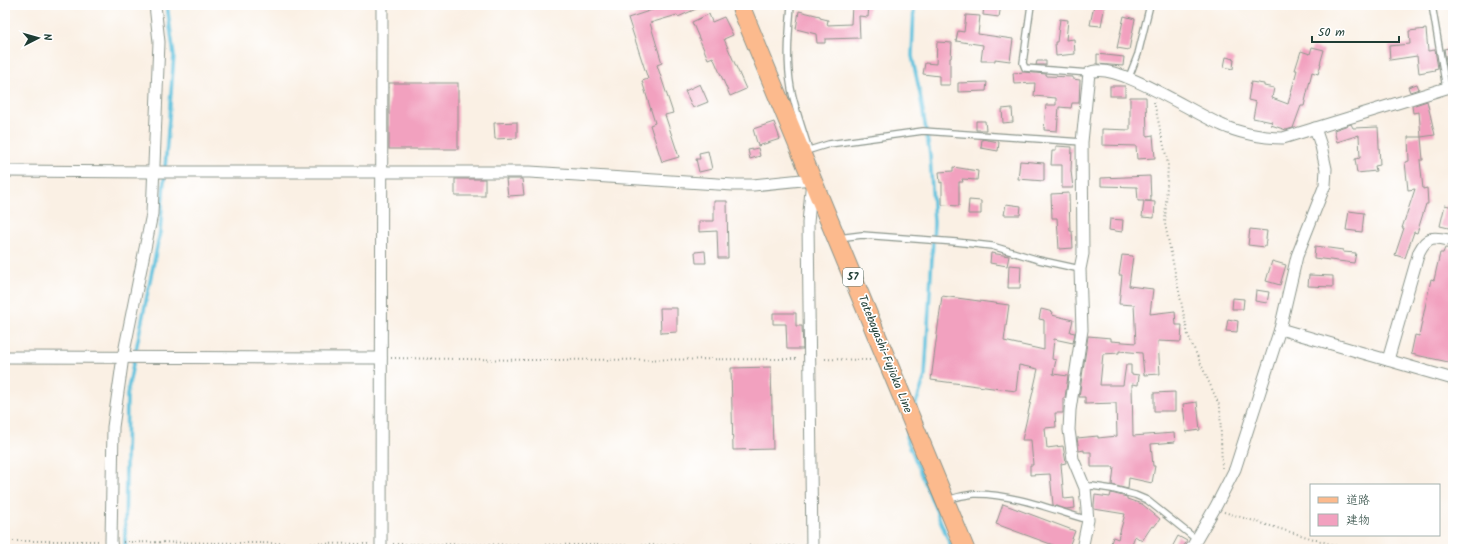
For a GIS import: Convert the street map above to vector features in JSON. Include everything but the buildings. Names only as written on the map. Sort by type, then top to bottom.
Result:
[{"type":"main road","name":"Tatebayashi-Fujioka Line","points":[[740,5],[805,151],[812,179],[965,549]]},
{"type":"street","points":[[112,545],[113,427],[123,357],[152,214],[159,42],[155,5]]},
{"type":"street","points":[[381,547],[382,5]]},
{"type":"street","points":[[1082,549],[1088,520],[1085,488],[1073,459],[1069,430],[1070,410],[1082,330],[1080,269],[1083,254],[1082,142],[1089,73],[1094,71],[1108,72],[1129,77],[1229,128],[1270,138],[1283,138],[1449,87]]},
{"type":"street","points":[[1194,544],[1216,506],[1236,465],[1280,329],[1297,256],[1325,185],[1326,169],[1315,128]]},
{"type":"street","points":[[5,171],[530,172],[733,185],[753,185],[812,179],[808,223],[812,548]]},
{"type":"street","points":[[1388,360],[1419,252],[1425,240],[1430,238],[1453,241]]},
{"type":"street","points":[[1280,329],[1453,379]]},
{"type":"street","points":[[5,357],[381,358]]},
{"type":"lane","points":[[792,5],[788,41],[788,64],[791,88],[805,151],[829,144],[923,131],[1082,142]]},
{"type":"lane","points":[[1031,5],[1023,63],[1025,68],[1089,73]]},
{"type":"lane","points":[[1129,77],[1138,54],[1150,5]]},
{"type":"lane","points":[[1432,5],[1449,87]]},
{"type":"lane","points":[[837,238],[862,235],[992,246],[1039,260],[1080,269]]},
{"type":"lane","points":[[1085,488],[1092,486],[1112,489],[1135,494],[1147,500],[1194,544]]},
{"type":"lane","points":[[945,500],[973,494],[986,494],[1012,499],[1088,520]]},
{"type":"path","points":[[1151,88],[1168,164],[1165,224],[1188,335],[1220,407],[1222,470]]},
{"type":"path","points":[[381,358],[530,360],[888,360]]},
{"type":"path","points":[[1216,506],[1224,512],[1347,549]]},
{"type":"path","points":[[5,541],[112,545],[812,548]]},
{"type":"waterway","points":[[126,549],[127,394],[160,232],[174,55],[167,5]]},
{"type":"waterway","points":[[914,5],[912,56],[930,155],[934,223],[925,376],[914,410]]},
{"type":"waterway","points":[[908,429],[906,437],[952,549]]}]
